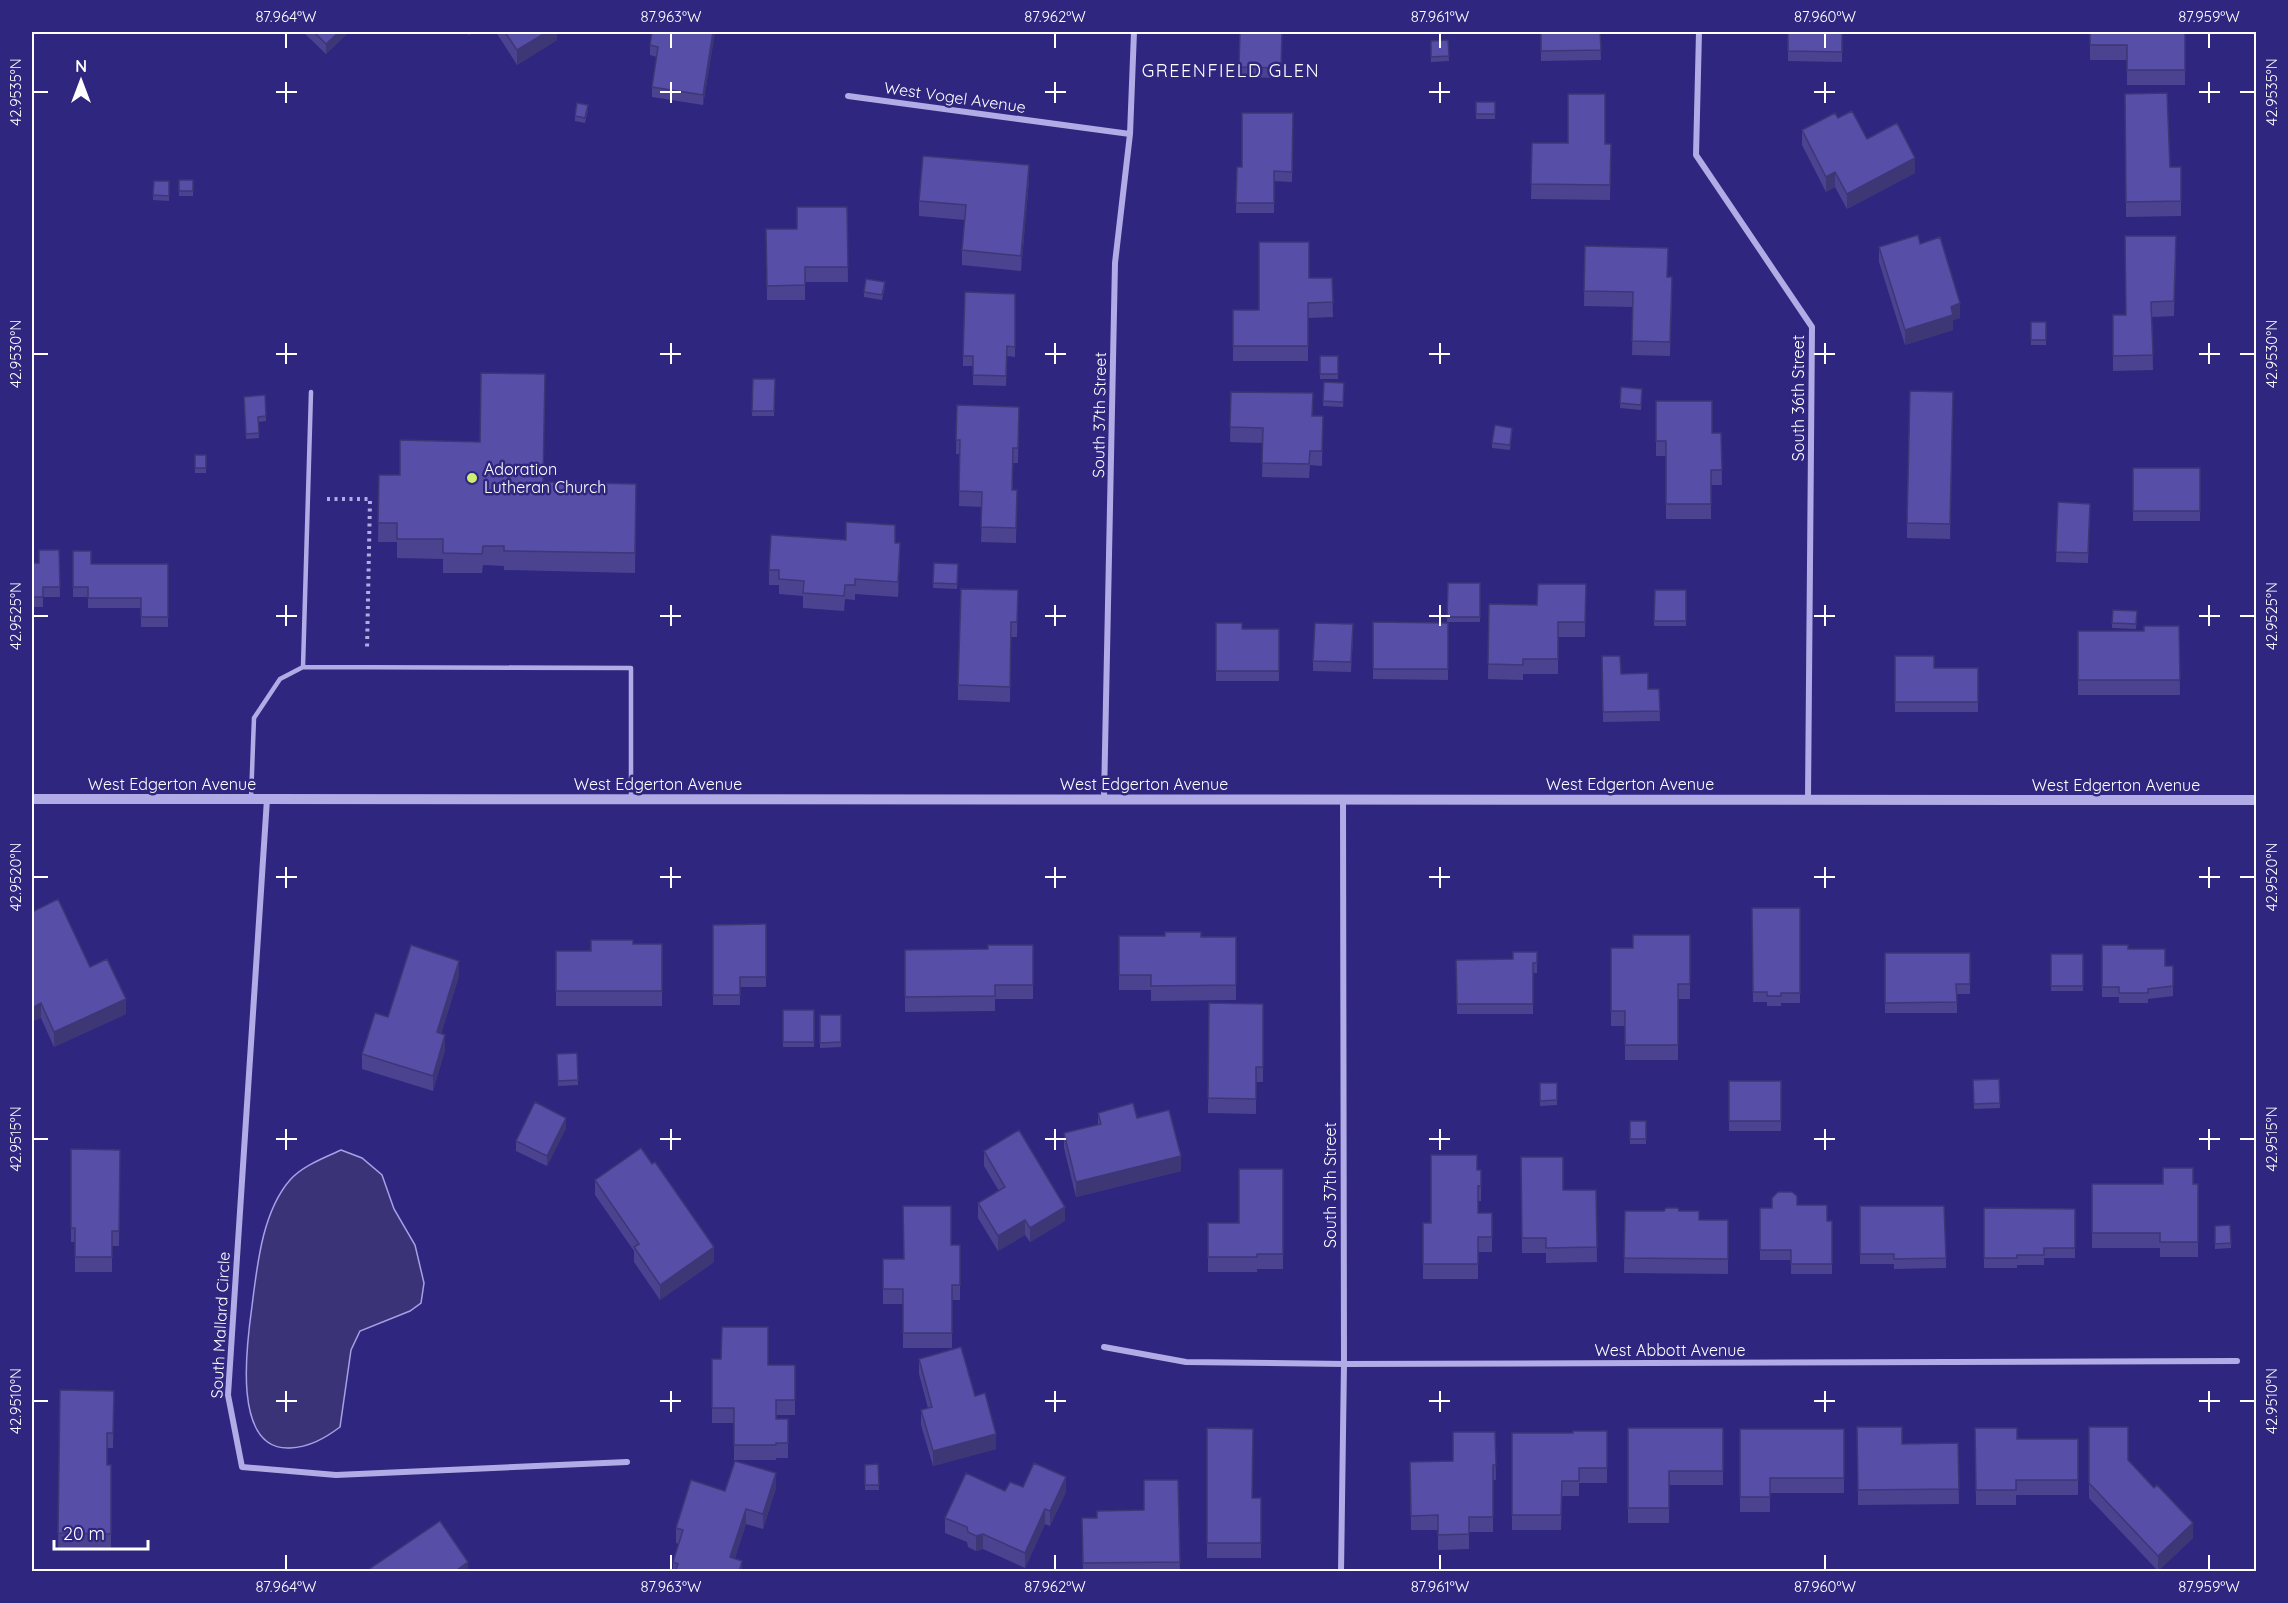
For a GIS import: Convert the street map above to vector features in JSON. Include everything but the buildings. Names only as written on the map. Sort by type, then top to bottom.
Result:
[{"type":"street","name":"South 37th Street","points":[[1104,800],[1115,263],[1130,134],[1134,32]]},
{"type":"street","name":"South 36th Street","points":[[1699,32],[1696,155],[1812,327],[1808,800]]},
{"type":"street","name":"West Vogel Avenue","points":[[848,96],[1130,134]]},
{"type":"street","name":"West Edgerton Avenue","points":[[32,799],[2256,800]]},
{"type":"street","name":"South 37th Street","points":[[1341,1572],[1344,1364],[1343,799]]},
{"type":"street","name":"South Mallard Circle","points":[[267,800],[228,1395],[242,1467],[336,1475],[627,1462]]},
{"type":"street","name":"West Abbott Avenue","points":[[1104,1347],[1186,1362],[1344,1364],[2237,1361]]},
{"type":"lane","points":[[303,667],[311,392]]},
{"type":"lane","points":[[251,800],[254,718],[280,678],[303,667],[631,668],[631,800]]},
{"type":"path","points":[[308,498],[370,500],[366,667]]},
{"type":"shaded area","points":[[341,1150],[362,1158],[382,1175],[394,1209],[415,1245],[424,1283],[421,1303],[410,1311],[360,1331],[351,1350],[340,1427],[322,1439],[304,1446],[290,1448],[271,1444],[258,1432],[251,1414],[246,1368],[256,1274],[262,1240],[281,1193],[290,1180],[307,1166]]},
{"type":"place","name":"Adoration Lutheran Church","points":[[472,478]]},
{"type":"district","name":"GREENFIELD GLEN","points":[[1231,70]]}]
